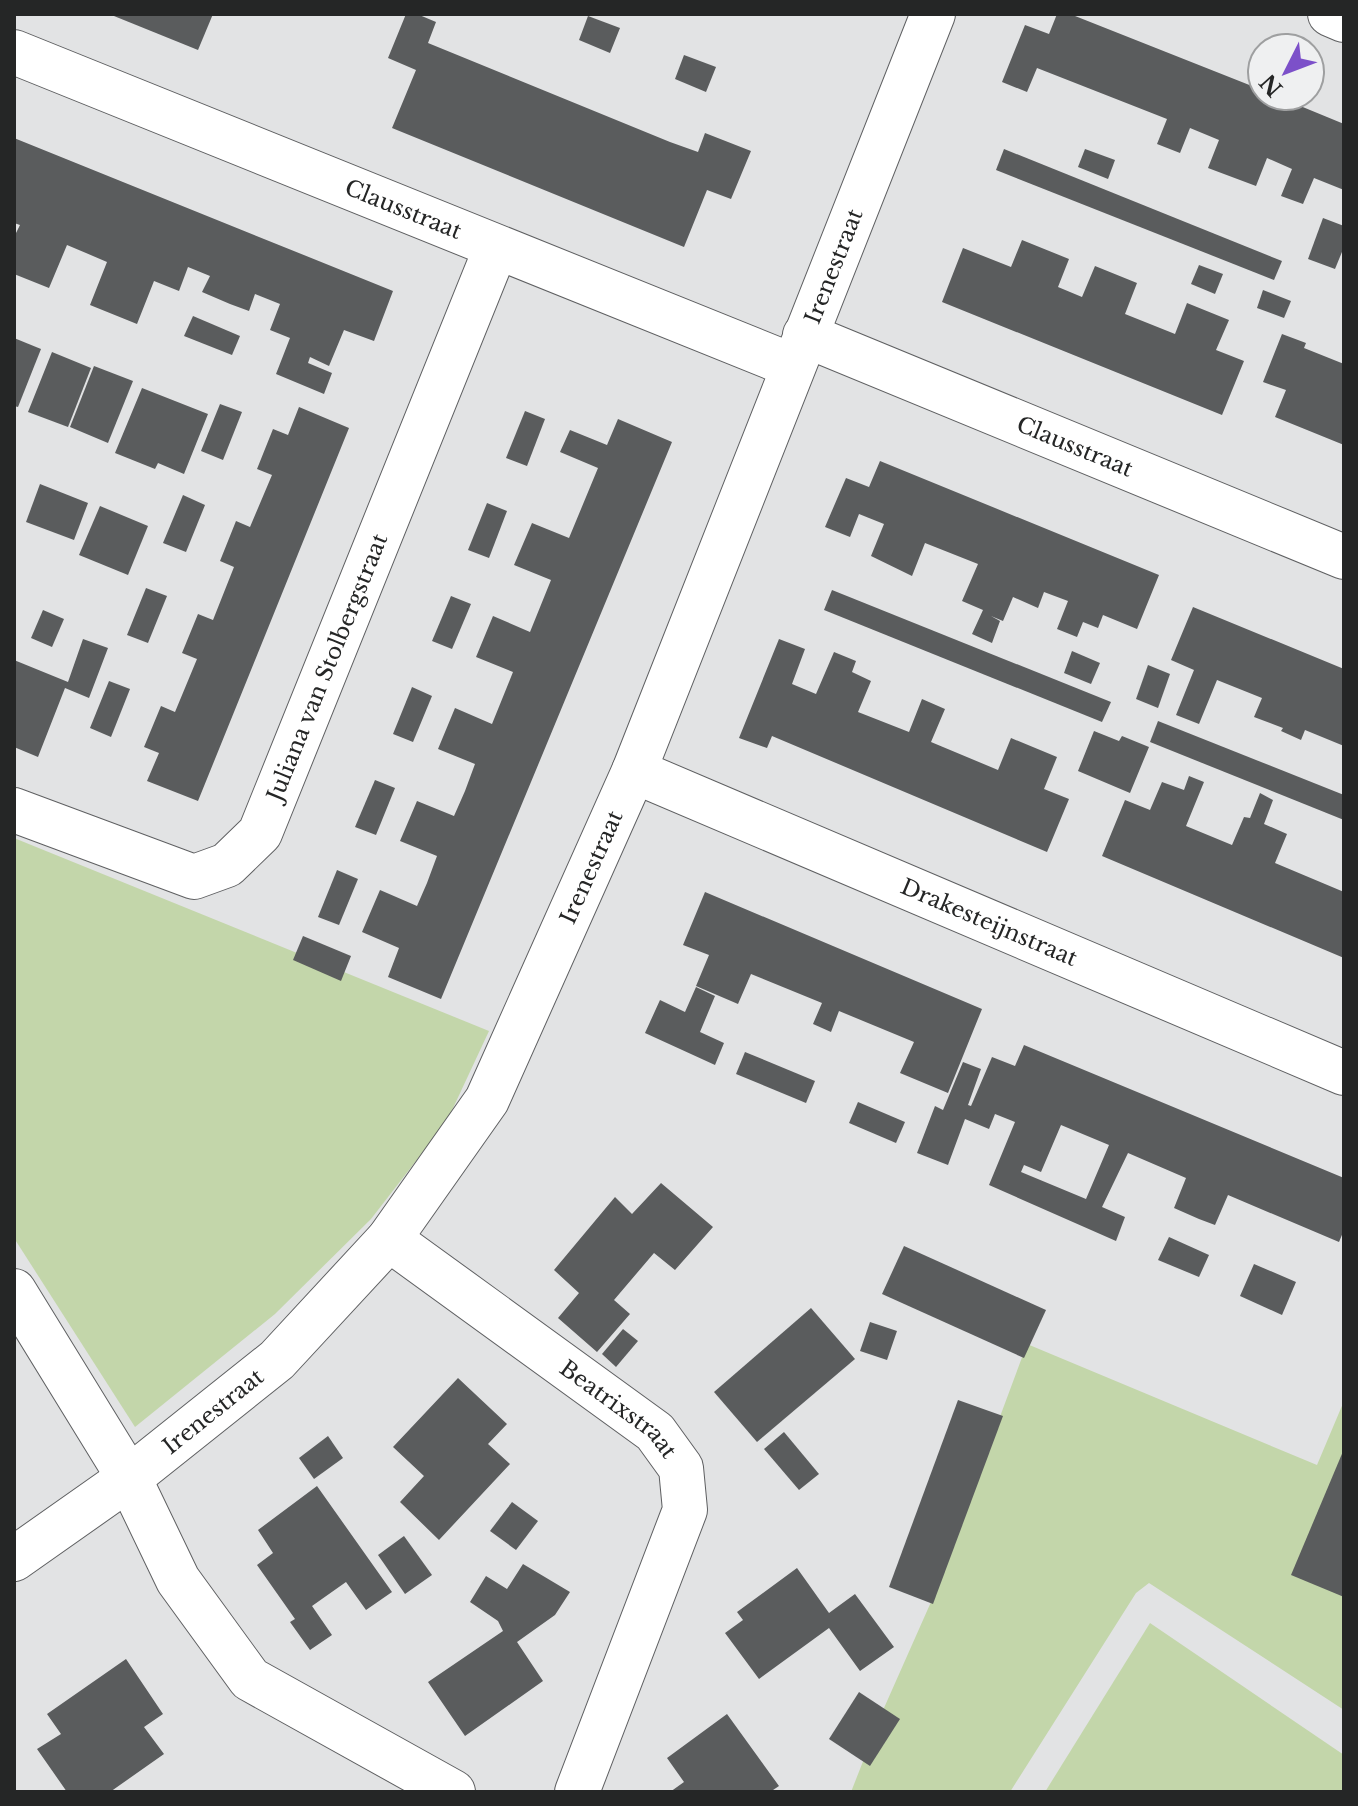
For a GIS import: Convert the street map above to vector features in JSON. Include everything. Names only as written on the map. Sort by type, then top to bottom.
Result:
[{"type":"street","name":"Irenestraat","points":[[14,1559],[129,1478],[277,1360],[389,1239],[487,1100],[634,771],[933,14]]},
{"type":"street","points":[[1330,14],[1344,20]]},
{"type":"street","name":"Clausstraat","points":[[14,52],[496,248],[799,350],[1344,557]]},
{"type":"street","name":"Juliana van Stolbergstraat","points":[[14,810],[194,877],[227,865],[260,833],[496,248]]},
{"type":"street","name":"Drakesteijnstraat","points":[[634,771],[1344,1073]]},
{"type":"street","name":"Beatrixstraat","points":[[389,1239],[655,1432],[681,1468],[685,1510],[577,1792]]},
{"type":"street","points":[[14,1291],[129,1478],[178,1580],[250,1679],[453,1792]]},
{"type":"green space","points":[[14,838],[489,1031],[447,1121],[371,1219],[275,1314],[135,1427],[14,1238]]},
{"type":"green space","points":[[1027,1344],[1317,1465],[1344,1401],[1344,1710],[1149,1583],[1136,1593],[1010,1792],[851,1792],[931,1602]]},
{"type":"green space","points":[[1150,1623],[1344,1755],[1344,1792],[1045,1792]]},
{"type":"building","points":[[109,14],[213,14],[198,50]]},
{"type":"building","points":[[406,14],[417,14],[436,22],[428,43],[670,142],[698,152],[705,133],[751,151],[731,199],[707,190],[684,247],[392,128],[416,70],[388,58]]},
{"type":"building","points":[[1057,14],[1070,14],[1246,84],[1246,112],[1315,112],[1344,124],[1344,190],[1314,178],[1303,204],[1281,196],[1292,169],[1267,158],[1256,186],[1208,168],[1219,140],[1190,128],[1180,153],[1157,144],[1167,119],[1037,68],[1027,92],[1002,82],[1025,25],[1049,34]]},
{"type":"building","points":[[588,16],[620,28],[610,53],[579,40]]},
{"type":"building","points":[[684,55],[716,67],[706,92],[675,79]]},
{"type":"building","points":[[14,138],[393,291],[374,341],[344,330],[329,366],[310,357],[308,363],[332,373],[324,394],[276,374],[290,338],[270,330],[280,304],[255,294],[249,311],[230,304],[202,292],[210,276],[188,267],[179,291],[154,281],[137,324],[90,305],[107,262],[67,245],[49,288],[14,274],[14,237],[20,225],[14,223]]},
{"type":"building","points":[[1004,149],[1282,261],[1274,280],[996,170]]},
{"type":"building","points":[[1085,149],[1115,160],[1108,179],[1078,167]]},
{"type":"building","points":[[1323,218],[1344,226],[1344,247],[1335,269],[1308,259]]},
{"type":"building","points":[[1022,240],[1069,259],[1058,287],[1082,297],[1095,266],[1137,283],[1125,314],[1175,334],[1187,303],[1229,320],[1216,350],[1244,361],[1222,415],[942,302],[963,248],[1011,267]]},
{"type":"building","points":[[1199,265],[1223,274],[1215,294],[1191,284]]},
{"type":"building","points":[[1263,290],[1291,301],[1284,318],[1257,308]]},
{"type":"building","points":[[193,316],[240,336],[232,355],[184,336]]},
{"type":"building","points":[[1282,334],[1306,343],[1304,348],[1344,364],[1344,445],[1275,417],[1286,390],[1263,382]]},
{"type":"building","points":[[14,338],[41,349],[18,407],[14,406]]},
{"type":"building","points":[[52,352],[91,368],[68,427],[28,412]]},
{"type":"building","points":[[94,366],[133,381],[108,443],[70,427]]},
{"type":"building","points":[[142,388],[208,414],[184,474],[158,463],[155,469],[115,453]]},
{"type":"building","points":[[220,404],[242,412],[223,460],[201,451]]},
{"type":"building","points":[[299,407],[349,428],[198,801],[147,781],[159,753],[144,747],[161,706],[175,712],[197,659],[182,653],[198,614],[213,620],[234,567],[220,561],[236,521],[250,527],[272,475],[257,469],[273,429],[288,435]]},
{"type":"building","points":[[525,411],[545,419],[527,466],[506,458]]},
{"type":"building","points":[[618,419],[672,442],[441,999],[388,977],[399,948],[362,932],[380,890],[417,906],[427,883],[437,856],[400,841],[417,801],[454,816],[465,791],[475,764],[438,749],[455,708],[492,724],[513,672],[476,657],[493,616],[530,632],[551,580],[514,565],[532,523],[569,538],[598,468],[560,452],[570,430],[607,445]]},
{"type":"building","points":[[880,461],[1159,575],[1137,629],[1103,615],[1098,628],[1083,622],[1077,637],[1057,629],[1068,601],[1044,592],[1038,608],[1013,597],[1003,621],[991,616],[1000,621],[992,643],[972,634],[983,610],[962,601],[978,564],[925,543],[912,576],[871,556],[884,524],[859,514],[850,537],[825,527],[846,478],[869,487]]},
{"type":"building","points":[[40,484],[88,503],[74,540],[26,522]]},
{"type":"building","points":[[183,495],[205,505],[186,552],[163,543]]},
{"type":"building","points":[[487,503],[507,511],[489,558],[468,550]]},
{"type":"building","points":[[100,506],[148,526],[128,575],[79,555]]},
{"type":"building","points":[[146,588],[167,596],[148,643],[127,635]]},
{"type":"building","points":[[832,590],[1111,702],[1102,722],[824,610]]},
{"type":"building","points":[[451,596],[471,604],[452,649],[432,641]]},
{"type":"building","points":[[1193,607],[1344,669],[1344,746],[1305,730],[1301,740],[1281,731],[1283,728],[1254,717],[1262,698],[1217,680],[1199,724],[1176,715],[1194,670],[1171,660]]},
{"type":"building","points":[[43,610],[64,619],[52,647],[31,638]]},
{"type":"building","points":[[83,639],[108,648],[89,698],[65,688],[38,757],[14,747],[14,660],[68,682]]},
{"type":"building","points":[[779,639],[805,649],[792,684],[816,694],[834,652],[856,661],[852,672],[871,681],[858,712],[909,732],[922,699],[945,709],[931,742],[998,770],[1011,738],[1057,757],[1044,789],[1069,799],[1047,852],[772,736],[767,748],[739,738]]},
{"type":"building","points":[[1072,651],[1100,663],[1091,684],[1064,673]]},
{"type":"building","points":[[1148,665],[1170,674],[1158,708],[1136,699]]},
{"type":"building","points":[[109,681],[130,689],[111,737],[90,728]]},
{"type":"building","points":[[412,687],[432,696],[413,742],[393,734]]},
{"type":"building","points":[[1158,721],[1344,795],[1344,820],[1150,742]]},
{"type":"building","points":[[1094,731],[1119,741],[1122,736],[1149,747],[1130,793],[1078,771]]},
{"type":"building","points":[[1189,776],[1204,782],[1186,826],[1232,845],[1244,817],[1250,818],[1260,793],[1273,800],[1264,824],[1287,834],[1275,863],[1344,892],[1344,958],[1102,856],[1125,800],[1150,810],[1162,782],[1184,790]]},
{"type":"building","points":[[375,780],[395,788],[376,835],[355,827]]},
{"type":"building","points":[[337,870],[358,879],[339,925],[318,917]]},
{"type":"building","points":[[705,892],[982,1009],[948,1093],[900,1073],[914,1042],[839,1011],[831,1032],[813,1024],[822,1003],[751,974],[738,1004],[696,986],[709,955],[683,945]]},
{"type":"building","points":[[303,936],[351,956],[341,981],[293,960]]},
{"type":"building","points":[[696,987],[715,996],[700,1032],[724,1043],[715,1065],[645,1033],[660,1000],[685,1012]]},
{"type":"building","points":[[1024,1045],[1344,1178],[1344,1230],[1339,1242],[1228,1195],[1215,1225],[1199,1219],[1174,1208],[1186,1178],[1128,1153],[1102,1207],[1125,1217],[1116,1241],[989,1185],[1015,1122],[995,1114],[989,1129],[965,1119],[948,1165],[917,1153],[935,1106],[943,1110],[963,1062],[981,1069],[968,1105],[971,1106],[992,1057],[1015,1066]],"holes":[[[1061,1125],[1109,1145],[1086,1199],[1021,1172],[1024,1165],[1041,1172]]]},
{"type":"building","points":[[745,1052],[815,1081],[806,1103],[736,1074]]},
{"type":"building","points":[[858,1102],[905,1122],[896,1143],[849,1123]]},
{"type":"building","points":[[661,1183],[713,1227],[675,1270],[654,1253],[614,1300],[630,1314],[597,1352],[558,1318],[579,1293],[554,1270],[615,1197],[632,1214]]},
{"type":"building","points":[[1169,1237],[1209,1255],[1199,1277],[1158,1260]]},
{"type":"building","points":[[904,1246],[1046,1310],[1024,1358],[882,1294]]},
{"type":"building","points":[[1254,1264],[1296,1282],[1282,1315],[1240,1296]]},
{"type":"building","points":[[811,1308],[855,1359],[757,1442],[714,1392]]},
{"type":"building","points":[[870,1322],[897,1331],[887,1360],[860,1351]]},
{"type":"building","points":[[623,1329],[638,1341],[616,1367],[602,1354]]},
{"type":"building","points":[[458,1378],[507,1424],[488,1444],[510,1464],[439,1540],[400,1502],[424,1476],[393,1447]]},
{"type":"building","points":[[958,1400],[1003,1416],[933,1604],[889,1587]]},
{"type":"building","points":[[784,1432],[819,1474],[799,1490],[764,1449]]},
{"type":"building","points":[[328,1436],[343,1458],[314,1479],[299,1458]]},
{"type":"building","points":[[1344,1449],[1344,1597],[1291,1575]]},
{"type":"building","points":[[317,1486],[392,1592],[366,1610],[346,1582],[312,1606],[332,1635],[310,1650],[290,1622],[295,1619],[257,1565],[273,1553],[258,1530]]},
{"type":"building","points":[[512,1502],[538,1521],[516,1550],[490,1531]]},
{"type":"building","points":[[404,1536],[432,1575],[405,1594],[378,1555]]},
{"type":"building","points":[[523,1564],[570,1592],[555,1615],[517,1642],[543,1681],[465,1736],[428,1682],[503,1631],[498,1621],[470,1602],[486,1576],[507,1589]]},
{"type":"building","points":[[797,1568],[829,1613],[855,1594],[894,1647],[860,1671],[829,1628],[759,1679],[725,1633],[743,1620],[737,1612]]},
{"type":"building","points":[[126,1659],[163,1714],[144,1727],[164,1754],[110,1792],[67,1792],[37,1749],[61,1734],[47,1714]]},
{"type":"building","points":[[859,1692],[900,1719],[870,1766],[829,1739]]},
{"type":"building","points":[[727,1714],[779,1786],[770,1792],[670,1792],[684,1782],[667,1758]]}]
